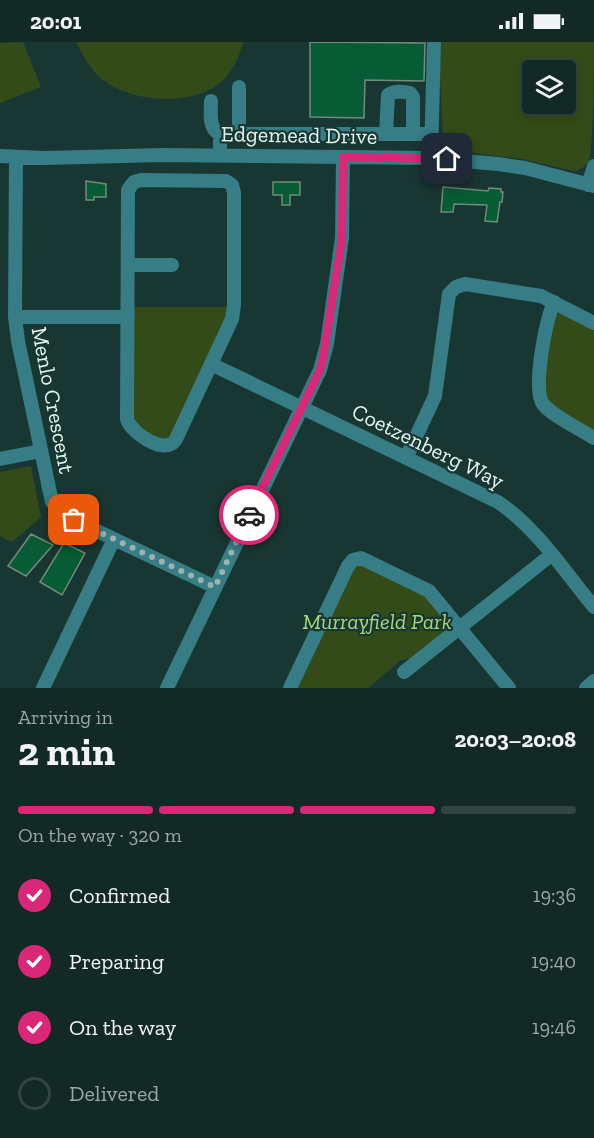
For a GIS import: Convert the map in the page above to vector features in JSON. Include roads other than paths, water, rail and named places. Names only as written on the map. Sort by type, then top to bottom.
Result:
[{"type":"street","points":[[431,158],[434,42]]},
{"type":"street","points":[[239,87],[239,134]]},
{"type":"street","points":[[386,134],[388,95],[392,92],[406,92],[413,97],[413,134]]},
{"type":"street","points":[[211,101],[212,126],[215,132],[220,134],[432,134]]},
{"type":"street","points":[[220,134],[220,155]]},
{"type":"street","name":"Edgemead Drive","points":[[0,156],[16,158],[220,155],[431,158],[498,164],[553,174],[591,186]]},
{"type":"street","points":[[167,688],[320,370],[327,344],[342,238],[343,157]]},
{"type":"street","name":"Menlo Crescent","points":[[16,158],[15,316],[50,496],[55,506],[74,520],[215,587]]},
{"type":"street","points":[[591,186],[594,166]]},
{"type":"street","points":[[141,180],[230,182],[234,193],[234,313],[175,441],[171,445],[159,445],[135,433],[129,425],[127,418],[128,317],[128,190],[134,182],[141,180]]},
{"type":"street","points":[[128,265],[172,265]]},
{"type":"street","points":[[406,458],[435,396],[449,294],[452,290],[465,284],[541,296],[594,323]]},
{"type":"street","points":[[554,302],[550,310],[545,339],[539,396],[546,408],[594,438]]},
{"type":"street","points":[[15,316],[128,317]]},
{"type":"street","name":"Coetzenberg Way","points":[[211,364],[498,502],[529,527],[551,555],[589,591],[594,607]]},
{"type":"street","points":[[0,459],[41,451]]},
{"type":"street","points":[[43,688],[114,539]]},
{"type":"street","points":[[404,672],[551,555]]},
{"type":"street","points":[[290,688],[348,566],[356,559],[365,559],[429,591],[509,688]]},
{"type":"street","points":[[586,688],[594,681]]},
{"type":"park label","name":"Murrayfield Park","points":[[377,621]]}]
